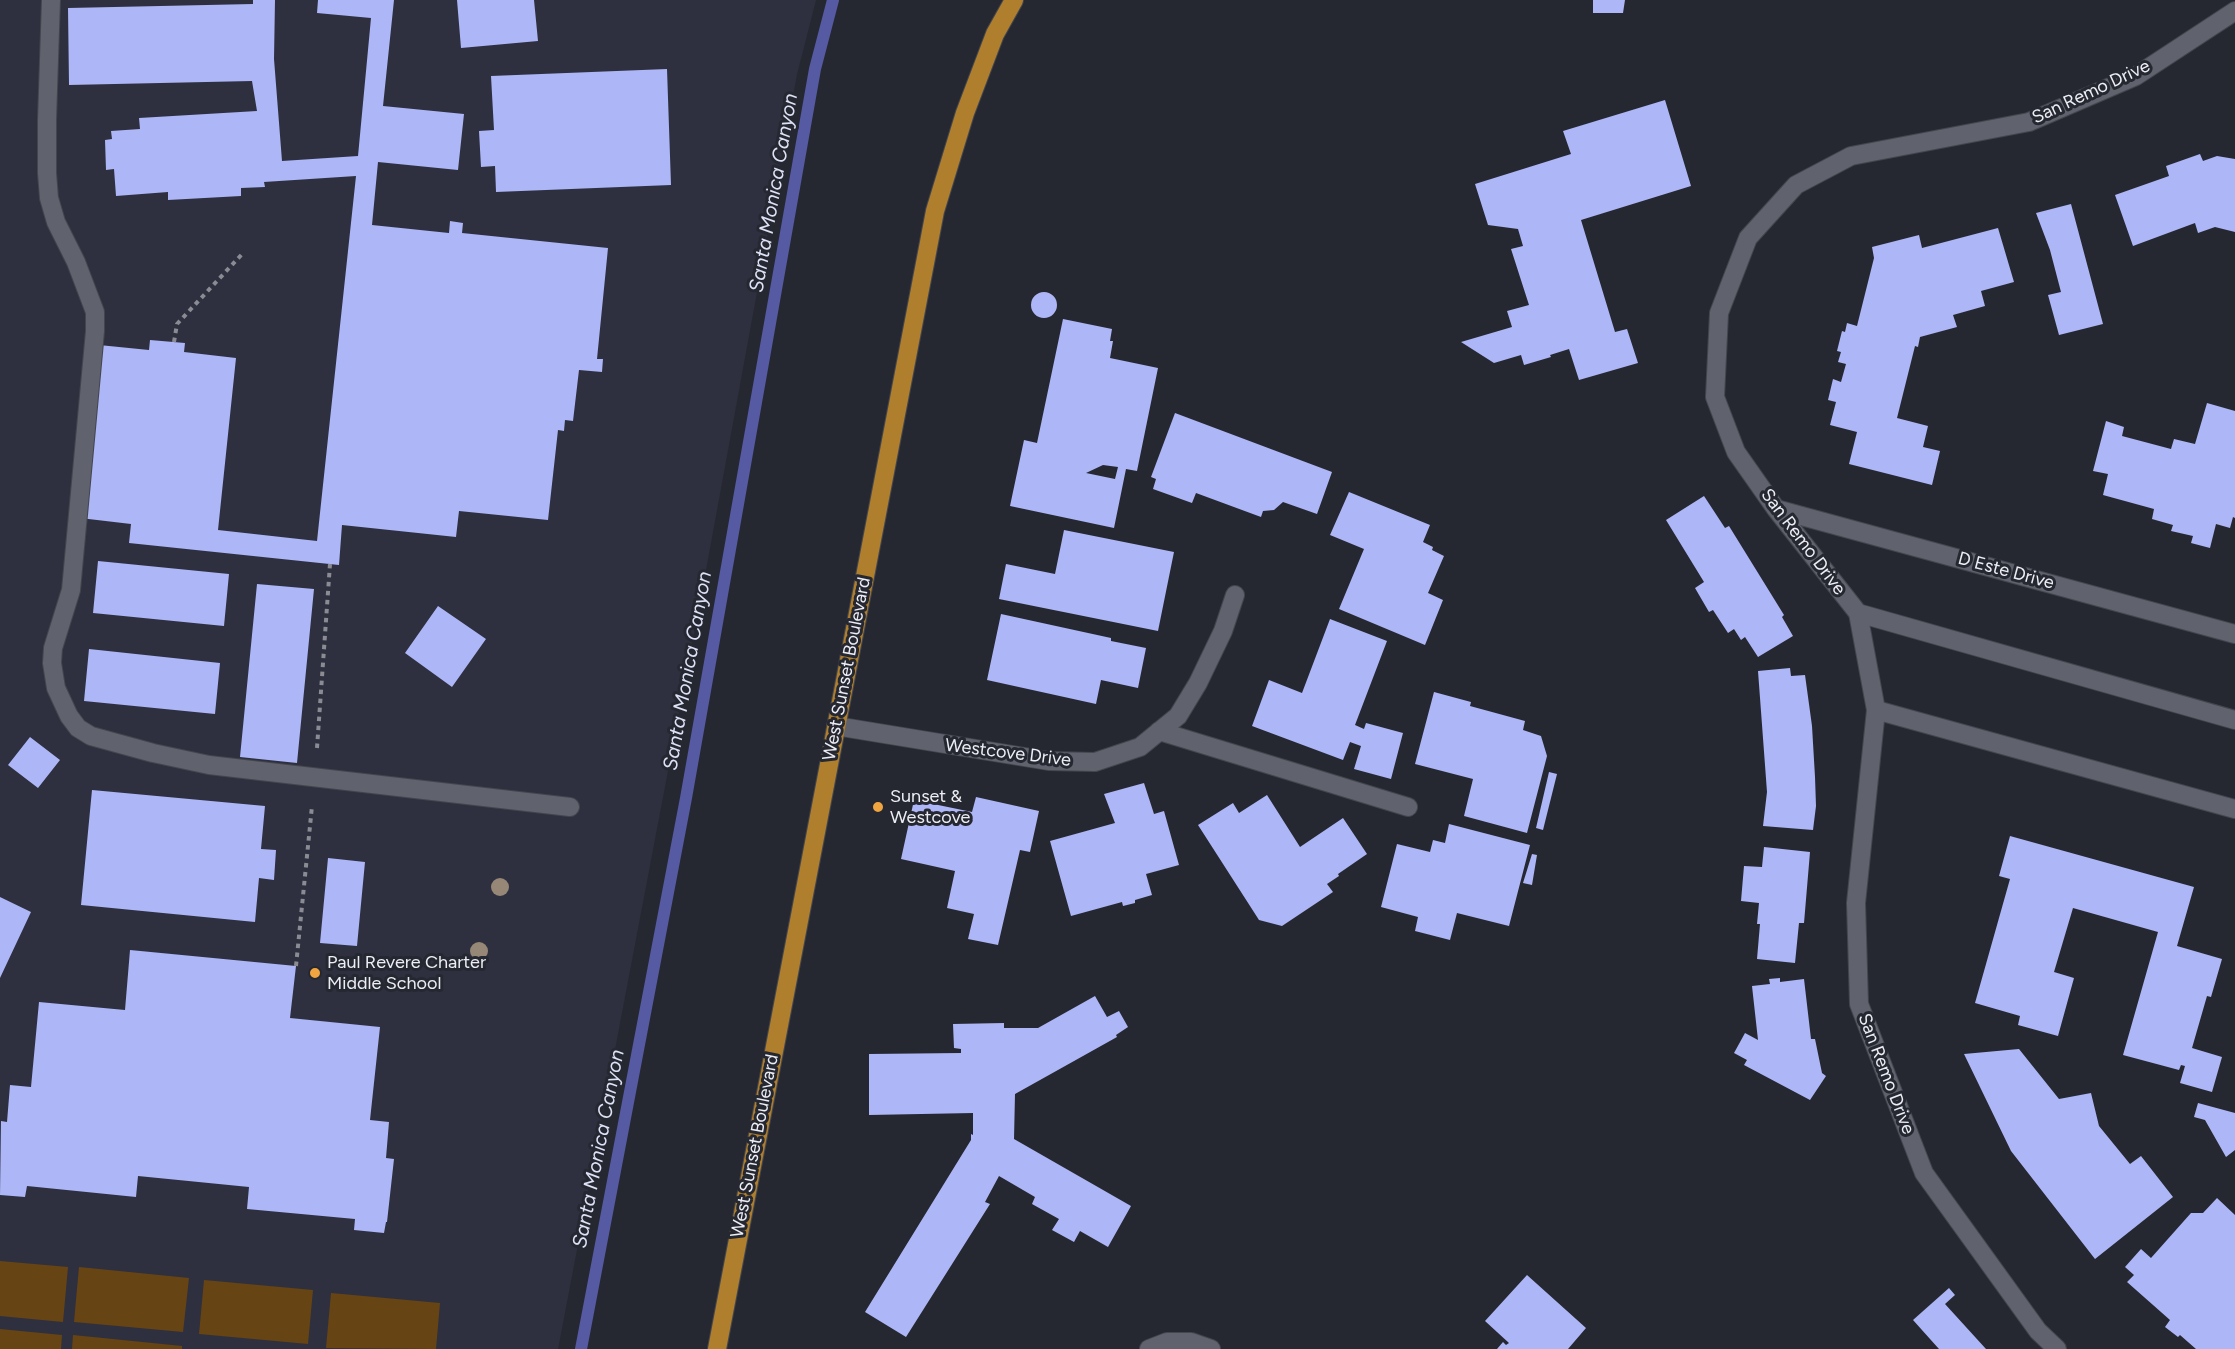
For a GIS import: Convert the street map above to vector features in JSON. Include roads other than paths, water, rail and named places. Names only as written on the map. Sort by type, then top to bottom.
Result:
[{"type":"main road","name":"West Sunset Boulevard","points":[[717,1349],[935,211],[965,113],[996,34],[1014,0]]},
{"type":"street","points":[[51,0],[47,130],[49,198],[95,312],[71,590],[53,648],[53,676],[62,704],[69,716],[78,728],[91,736],[209,765],[570,807]]},
{"type":"street","name":"San Remo Drive","points":[[2057,1349],[2038,1331],[1924,1173],[1858,1004],[1856,903],[1876,710],[1858,613],[1776,509],[1736,452],[1714,397],[1719,313],[1748,238],[1796,185],[1851,156],[2029,122],[2136,76],[2235,11]]},
{"type":"street","name":"D Este Drive","points":[[1776,509],[2235,634]]},
{"type":"street","name":"Westcove Drive","points":[[836,726],[1049,762],[1095,762],[1140,747],[1178,716],[1198,683],[1223,631],[1235,595]]},
{"type":"street","points":[[1858,613],[2235,720]]},
{"type":"street","points":[[1876,710],[2235,809]]},
{"type":"street","points":[[1159,731],[1408,807]]},
{"type":"street","points":[[1149,1349],[1167,1342],[1191,1342],[1211,1349]]},
{"type":"waterway","name":"Santa Monica Canyon","points":[[581,1349],[686,798],[815,69],[833,0]]},
{"type":"place","name":"Sunset & Westcove","points":[[878,807]]},
{"type":"place","name":"Paul Revere Charter Middle School","points":[[315,973]]}]
